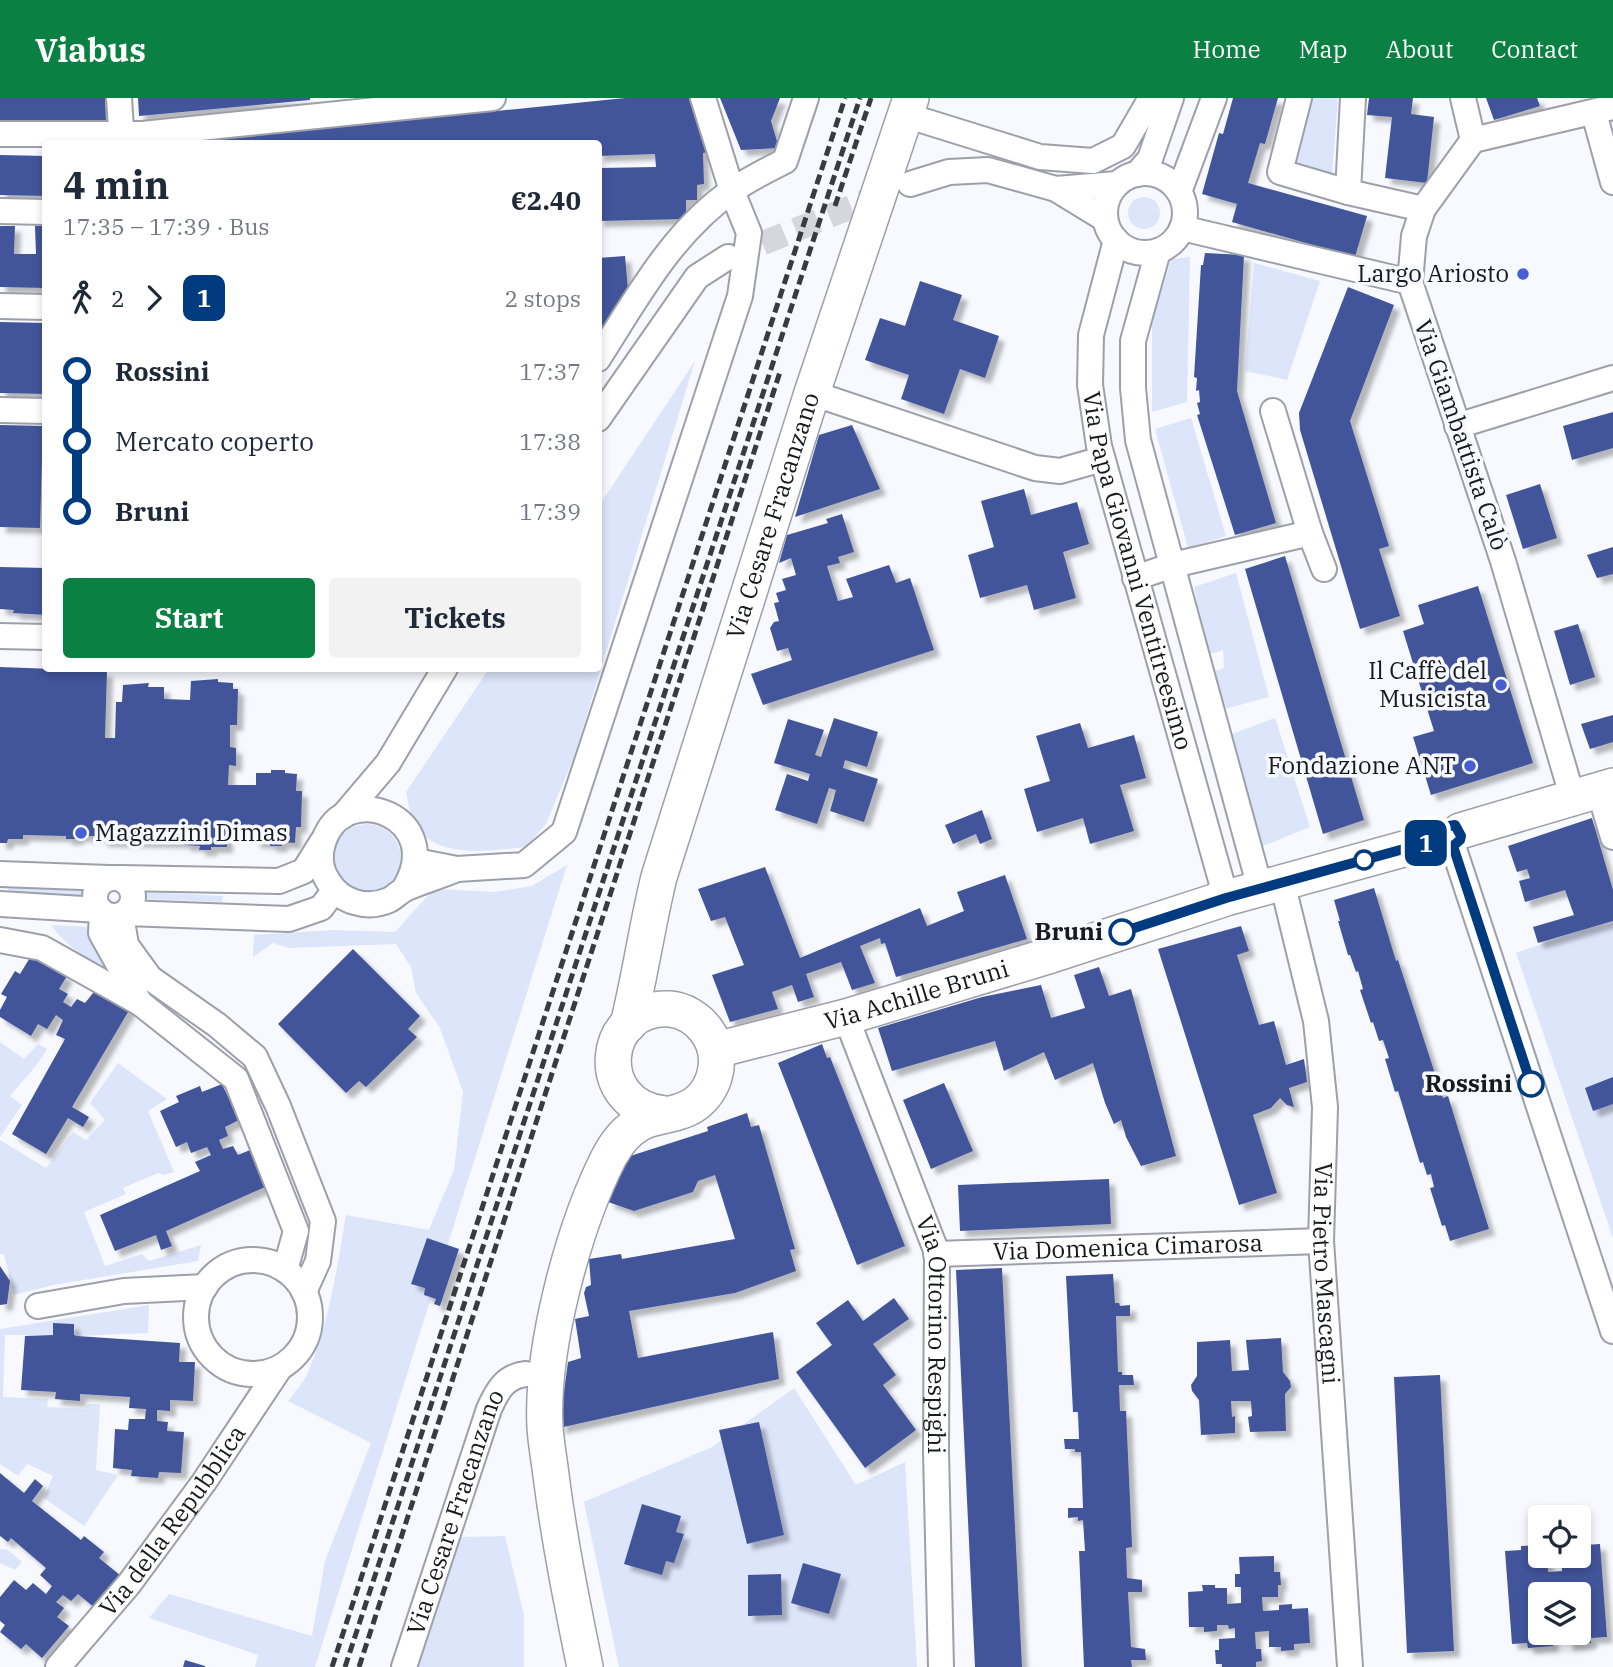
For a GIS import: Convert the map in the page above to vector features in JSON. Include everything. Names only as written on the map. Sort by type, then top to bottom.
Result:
[{"type":"street","points":[[119,98],[122,139]]},
{"type":"street","points":[[0,134],[122,139],[494,98]]},
{"type":"street","points":[[324,838],[321,866],[334,891],[347,900],[361,904],[377,904],[391,899],[404,889],[457,870],[524,865],[564,832],[740,296],[749,233],[732,191],[703,98]]},
{"type":"street","points":[[602,353],[664,257],[696,221],[732,191],[785,161],[806,98]]},
{"type":"street","points":[[908,107],[1040,157],[1093,161],[1123,146],[1151,98]]},
{"type":"street","points":[[1110,230],[1110,194],[1150,159],[1171,98]]},
{"type":"street","points":[[1179,192],[1214,98]]},
{"type":"street","points":[[1299,98],[1280,172],[1348,192],[1423,209]]},
{"type":"street","points":[[1348,192],[1353,98]]},
{"type":"street","points":[[1463,98],[1473,140],[1603,110],[1613,182]]},
{"type":"street","name":"Via Cesare Fracanzano","points":[[628,1025],[659,877],[812,393],[908,107]]},
{"type":"street","name":"Via Giambattista Calò","points":[[1473,140],[1423,209],[1414,236],[1410,282],[1503,561],[1613,837]]},
{"type":"street","points":[[910,184],[949,172],[988,170],[1056,189],[1135,252],[1158,251],[1177,238],[1182,228],[1184,203],[1179,192],[1161,176],[1149,173],[1127,179],[1056,189]]},
{"type":"street","points":[[0,211],[42,212]]},
{"type":"street","points":[[1182,228],[1410,282]]},
{"type":"street","name":"Via Papa Giovanni Ventitreesimo","points":[[1110,230],[1091,335],[1090,385],[1102,459],[1226,898]]},
{"type":"street","name":"Via Papa Giovanni Ventitreesimo","points":[[1158,251],[1133,341],[1133,388],[1139,440],[1173,565],[1271,885]]},
{"type":"street","points":[[602,413],[697,277],[728,257]]},
{"type":"street","points":[[0,306],[42,307]]},
{"type":"street","points":[[1457,426],[1613,378]]},
{"type":"street","points":[[812,393],[1035,468],[1060,471],[1102,459]]},
{"type":"street","points":[[0,410],[42,411]]},
{"type":"street","points":[[1273,411],[1310,533],[1324,569]]},
{"type":"street","points":[[1135,578],[1173,565],[1310,533]]},
{"type":"street","points":[[0,636],[42,637]]},
{"type":"street","points":[[0,874],[279,881],[304,871],[332,826],[388,763],[443,672]]},
{"type":"street","points":[[384,812],[388,763]]},
{"type":"street","name":"Via Achille Bruni","points":[[716,1050],[846,1017],[1048,956],[1226,898],[1451,838],[1595,792]]},
{"type":"street","points":[[343,816],[356,810],[370,809],[398,819],[408,831],[414,845],[416,861],[412,876],[404,889]]},
{"type":"street","points":[[1451,838],[1613,1331]]},
{"type":"street","points":[[416,861],[457,870]]},
{"type":"street","points":[[140,1003],[101,933],[112,913],[132,904],[134,897],[129,884],[115,878],[102,881],[95,893],[95,900],[112,913],[126,945],[150,978],[217,1025],[255,1057],[278,1106],[324,1221],[318,1261],[304,1292]]},
{"type":"street","name":"Via Pietro Mascagni","points":[[1271,885],[1316,1021],[1325,1107],[1321,1241],[1350,1667]]},
{"type":"street","points":[[0,904],[112,913],[289,919],[321,908],[334,891]]},
{"type":"street","points":[[27,906],[42,948]]},
{"type":"street","name":"Via Cesare Fracanzano","points":[[645,935],[649,959],[658,984],[672,1009]]},
{"type":"street","points":[[0,940],[42,948],[140,1003],[236,1079],[296,1231],[285,1270]]},
{"type":"street","points":[[585,1667],[555,1508],[545,1429],[549,1366],[558,1308],[576,1238],[609,1157],[621,1138],[639,1123],[687,1108],[706,1094],[716,1073],[716,1050],[705,1027],[695,1019],[672,1009],[640,1015],[628,1025],[616,1044],[613,1067],[615,1078],[626,1097],[644,1110],[664,1114]]},
{"type":"street","name":"Via Ottorino Respighi","points":[[846,1017],[936,1254],[936,1452],[941,1667]]},
{"type":"street","points":[[562,1667],[557,1613],[526,1448],[523,1407],[534,1308],[549,1246],[575,1176],[606,1118],[615,1078]]},
{"type":"street","name":"Via Domenica Cimarosa","points":[[936,1254],[1321,1241]]},
{"type":"street","points":[[242,1261],[272,1263],[285,1270],[304,1292],[310,1309],[304,1344],[293,1358],[279,1369],[261,1374],[242,1374],[225,1367],[210,1356],[200,1340],[196,1322],[197,1304],[205,1287],[215,1275],[228,1266],[242,1261]]},
{"type":"street","points":[[38,1306],[124,1291],[205,1287]]},
{"type":"street","name":"Via della Repubblica","points":[[58,1667],[137,1574],[204,1482],[279,1369]]},
{"type":"street","name":"Via Cesare Fracanzano","points":[[404,1667],[489,1409],[498,1389],[515,1375],[526,1374]]},
{"type":"shaded area","points":[[1307,98],[1338,98],[1332,175],[1289,167]]},
{"type":"shaded area","points":[[1144,197],[1155,202],[1160,213],[1155,224],[1144,229],[1133,224],[1128,213],[1133,202]]},
{"type":"shaded area","points":[[1190,257],[1187,402],[1152,412],[1152,323],[1171,259]]},
{"type":"shaded area","points":[[1254,263],[1320,281],[1287,380],[1245,371]]},
{"type":"shaded area","points":[[695,361],[602,665],[602,501]]},
{"type":"shaded area","points":[[1191,418],[1226,536],[1188,548],[1155,429]]},
{"type":"shaded area","points":[[1236,573],[1269,697],[1225,709],[1213,672],[1224,668],[1223,650],[1208,655],[1194,587]]},
{"type":"shaded area","points":[[487,672],[600,672],[574,757],[546,824],[526,847],[479,851],[462,850],[433,842],[421,832],[412,819],[406,792]]},
{"type":"shaded area","points":[[1275,718],[1310,827],[1261,847],[1232,734]]},
{"type":"shaded area","points":[[367,824],[380,827],[391,834],[398,845],[401,858],[398,871],[391,882],[380,889],[367,892],[354,889],[343,882],[336,871],[333,858],[336,845],[343,834],[354,827]]},
{"type":"shaded area","points":[[567,865],[315,1667],[255,1667],[258,1655],[149,1618],[169,1594],[312,1636],[325,1561],[371,1443],[288,1401],[305,1378],[321,1336],[346,1215],[429,1230],[454,1170],[463,1092],[440,1028],[416,993],[411,967],[396,944],[289,948],[273,943],[253,957],[254,935],[332,930],[395,932],[434,889],[494,892],[532,886]]},
{"type":"shaded area","points":[[7,886],[88,890],[88,897],[8,894]]},
{"type":"shaded area","points":[[142,892],[223,896],[222,902],[143,899]]},
{"type":"shaded area","points":[[1613,923],[1613,1238],[1516,953],[1585,929]]},
{"type":"shaded area","points":[[51,925],[90,927],[115,973],[80,953]]},
{"type":"shaded area","points":[[0,1042],[24,1059],[38,1044],[47,1049],[10,1096],[22,1105],[0,1137]]},
{"type":"shaded area","points":[[118,1063],[167,1099],[148,1111],[174,1172],[163,1175],[158,1173],[123,1188],[126,1194],[84,1212],[105,1266],[142,1254],[149,1261],[201,1245],[198,1261],[53,1285],[14,1295],[4,1254],[0,1254],[0,1140],[46,1168],[73,1132],[86,1140],[105,1120],[90,1103]]},
{"type":"shaded area","points":[[149,1305],[148,1333],[77,1336],[73,1324],[54,1323],[53,1335],[5,1335],[3,1397],[48,1399],[47,1407],[85,1409],[88,1404],[100,1404],[96,1470],[118,1475],[84,1526],[44,1498],[53,1476],[27,1464],[18,1476],[0,1464],[0,1329]]},
{"type":"shaded area","points":[[794,1388],[856,1485],[905,1462],[917,1667],[619,1667],[584,1502],[712,1447]]},
{"type":"shaded area","points":[[505,1536],[524,1615],[524,1667],[414,1667],[457,1537]]},
{"type":"shaded area","points":[[0,1549],[8,1550],[22,1562],[15,1570],[0,1563]]},
{"type":"building","points":[[0,98],[105,98],[106,123],[0,120]]},
{"type":"building","points":[[138,98],[310,98],[310,100],[139,116]]},
{"type":"building","points":[[625,98],[689,98],[708,152],[703,153],[704,184],[697,185],[697,200],[686,200],[686,219],[602,221],[602,168],[656,167],[655,154],[602,156],[602,140],[210,140]]},
{"type":"building","points":[[720,98],[780,98],[771,121],[779,148],[741,150]]},
{"type":"building","points":[[1233,98],[1278,98],[1265,144],[1260,143],[1248,183],[1367,216],[1355,257],[1232,222],[1237,204],[1202,194],[1219,133],[1223,134]]},
{"type":"building","points":[[1369,98],[1413,98],[1411,114],[1434,117],[1427,183],[1385,178],[1392,117],[1367,115]]},
{"type":"building","points":[[1486,98],[1537,98],[1540,106],[1494,120]]},
{"type":"building","points":[[0,155],[42,156],[42,196],[0,195]]},
{"type":"building","points":[[0,226],[15,226],[14,254],[36,254],[35,226],[42,226],[42,288],[0,287]]},
{"type":"building","points":[[1205,253],[1244,255],[1237,391],[1276,523],[1235,535],[1197,415],[1200,414],[1197,403],[1200,402],[1199,390],[1196,391],[1197,378],[1194,377],[1201,265]]},
{"type":"building","points":[[625,256],[628,290],[602,332],[602,258]]},
{"type":"building","points":[[920,281],[962,295],[953,320],[999,336],[985,378],[960,369],[944,414],[901,399],[909,375],[865,360],[880,318],[905,326]]},
{"type":"building","points":[[1348,287],[1394,305],[1350,421],[1389,546],[1379,549],[1400,616],[1360,629],[1300,430],[1299,413]]},
{"type":"building","points":[[0,322],[42,323],[42,394],[0,393]]},
{"type":"building","points":[[1613,412],[1613,448],[1572,460],[1563,426]]},
{"type":"building","points":[[0,425],[42,426],[40,528],[0,527]]},
{"type":"building","points":[[852,425],[880,489],[795,517],[819,435]]},
{"type":"building","points":[[1540,484],[1557,538],[1523,549],[1506,495]]},
{"type":"building","points":[[1024,489],[1031,515],[1077,502],[1089,544],[1063,552],[1076,598],[1034,610],[1027,585],[980,598],[968,555],[994,547],[981,501]]},
{"type":"building","points":[[842,514],[854,552],[838,557],[840,563],[827,566],[838,601],[853,597],[846,579],[889,565],[896,583],[910,578],[934,650],[763,705],[751,674],[792,660],[788,648],[777,651],[770,628],[774,622],[779,621],[774,603],[779,602],[776,593],[786,590],[782,579],[796,575],[791,558],[779,563],[787,535],[828,523],[826,519]]},
{"type":"building","points":[[1613,547],[1613,574],[1597,578],[1587,555]]},
{"type":"building","points":[[1285,556],[1364,820],[1323,834],[1245,569]]},
{"type":"building","points":[[0,567],[42,568],[42,615],[13,613],[14,610],[0,609]]},
{"type":"building","points":[[1478,586],[1533,763],[1431,795],[1413,737],[1434,731],[1403,631],[1424,624],[1418,605]]},
{"type":"building","points":[[1578,624],[1595,677],[1570,685],[1554,631]]},
{"type":"building","points":[[0,667],[42,669],[42,672],[107,672],[105,738],[115,738],[116,702],[122,702],[123,685],[149,683],[148,687],[164,687],[164,699],[190,700],[191,681],[218,679],[218,682],[233,683],[233,689],[238,689],[237,725],[230,725],[230,747],[236,748],[236,766],[229,765],[228,785],[256,785],[256,773],[285,770],[285,773],[297,774],[296,791],[302,791],[301,827],[296,827],[295,843],[282,842],[282,846],[254,842],[255,830],[227,829],[227,847],[211,847],[211,850],[199,850],[200,846],[184,845],[184,842],[102,841],[102,836],[66,839],[66,836],[23,835],[23,839],[8,839],[7,843],[0,843]]},
{"type":"building","points":[[1613,715],[1613,742],[1590,749],[1581,724]]},
{"type":"building","points":[[834,718],[878,732],[867,767],[845,760],[843,768],[878,779],[864,822],[830,811],[836,790],[829,788],[817,824],[775,810],[787,774],[808,781],[810,774],[774,763],[788,719],[824,730],[815,755],[821,757]]},
{"type":"building","points":[[1080,723],[1088,748],[1134,735],[1146,778],[1120,785],[1134,831],[1090,844],[1083,818],[1037,832],[1024,789],[1050,781],[1036,736]]},
{"type":"building","points":[[982,810],[992,839],[980,844],[976,834],[953,844],[945,825]]},
{"type":"building","points":[[1592,818],[1613,890],[1613,921],[1538,943],[1533,927],[1574,915],[1565,890],[1525,902],[1519,881],[1530,878],[1527,869],[1517,872],[1508,846]]},
{"type":"building","points":[[765,867],[800,958],[920,908],[927,926],[964,911],[957,892],[1005,875],[1027,939],[896,977],[885,943],[881,944],[880,938],[860,946],[875,983],[852,990],[841,962],[806,974],[814,997],[798,1002],[792,985],[772,992],[778,1009],[730,1022],[712,975],[744,965],[725,917],[711,921],[698,889]]},
{"type":"building","points":[[1374,888],[1443,1098],[1448,1096],[1489,1229],[1450,1241],[1445,1225],[1442,1226],[1430,1188],[1434,1187],[1431,1174],[1427,1175],[1423,1162],[1420,1163],[1398,1091],[1395,1092],[1385,1059],[1389,1058],[1383,1040],[1379,1041],[1373,1022],[1371,1023],[1360,990],[1363,989],[1358,971],[1356,972],[1348,955],[1338,921],[1334,900]]},
{"type":"building","points":[[1241,926],[1249,951],[1237,955],[1259,1025],[1274,1021],[1286,1065],[1304,1059],[1307,1082],[1289,1088],[1294,1107],[1287,1105],[1280,1098],[1271,1108],[1253,1115],[1277,1193],[1239,1205],[1158,949]]},
{"type":"building","points":[[353,949],[420,1016],[408,1029],[417,1037],[366,1087],[359,1081],[346,1093],[278,1024]]},
{"type":"building","points":[[31,956],[67,976],[59,989],[68,994],[63,1002],[71,1007],[77,999],[85,1003],[97,988],[131,1007],[72,1107],[89,1117],[83,1127],[68,1118],[46,1154],[12,1134],[65,1039],[56,1035],[63,1020],[56,1015],[47,1029],[38,1024],[31,1036],[0,1017],[0,1010],[7,997],[1,994],[15,971],[20,974]]},
{"type":"building","points":[[1099,967],[1109,996],[1131,989],[1176,1156],[1141,1166],[1126,1137],[1121,1120],[1114,1124],[1093,1063],[1055,1080],[1044,1052],[1004,1071],[995,1041],[892,1071],[878,1028],[982,997],[1041,985],[1051,1018],[1085,1008],[1074,975]]},
{"type":"building","points":[[822,1044],[827,1058],[830,1057],[905,1246],[857,1265],[778,1063]]},
{"type":"building","points":[[1613,1077],[1613,1104],[1593,1111],[1585,1088]]},
{"type":"building","points":[[944,1083],[973,1151],[931,1169],[903,1100]]},
{"type":"building","points":[[222,1084],[239,1120],[225,1127],[228,1136],[219,1140],[223,1149],[233,1146],[238,1155],[250,1150],[265,1187],[166,1231],[172,1246],[161,1250],[156,1235],[115,1251],[100,1215],[200,1171],[195,1162],[211,1155],[207,1147],[191,1153],[187,1142],[176,1147],[160,1111],[179,1102],[176,1096],[200,1086],[202,1092]]},
{"type":"building","points":[[747,1113],[751,1127],[759,1125],[795,1249],[790,1250],[796,1271],[735,1293],[629,1311],[638,1358],[773,1332],[779,1379],[559,1428],[568,1362],[581,1358],[575,1319],[589,1316],[584,1293],[586,1287],[591,1285],[589,1259],[621,1254],[622,1259],[735,1239],[715,1175],[698,1181],[693,1192],[634,1211],[608,1202],[624,1158],[708,1131],[707,1127]]},
{"type":"building","points":[[1109,1179],[1111,1224],[960,1231],[958,1185]]},
{"type":"building","points":[[427,1238],[459,1249],[440,1306],[434,1304],[436,1299],[424,1295],[425,1288],[411,1284]]},
{"type":"building","points":[[0,1266],[10,1281],[7,1304],[0,1305]]},
{"type":"building","points":[[1002,1268],[1022,1667],[975,1667],[956,1270]]},
{"type":"building","points":[[1113,1274],[1115,1303],[1120,1306],[1130,1305],[1130,1316],[1116,1316],[1118,1372],[1122,1372],[1122,1375],[1133,1375],[1134,1385],[1119,1385],[1120,1411],[1126,1411],[1132,1545],[1126,1548],[1127,1578],[1142,1580],[1142,1592],[1128,1592],[1131,1647],[1145,1649],[1146,1660],[1131,1660],[1132,1667],[1084,1667],[1079,1551],[1085,1551],[1083,1520],[1078,1521],[1078,1517],[1068,1518],[1068,1508],[1083,1508],[1081,1452],[1065,1449],[1064,1439],[1079,1439],[1078,1412],[1073,1412],[1066,1276]]},
{"type":"building","points":[[894,1298],[909,1319],[873,1344],[896,1375],[883,1385],[916,1430],[865,1468],[796,1372],[832,1345],[816,1323],[848,1300],[863,1321]]},
{"type":"building","points":[[53,1323],[74,1324],[74,1335],[77,1336],[180,1343],[179,1362],[195,1362],[193,1401],[170,1400],[170,1411],[157,1410],[157,1421],[168,1422],[167,1431],[184,1432],[181,1473],[159,1472],[158,1478],[131,1476],[132,1470],[113,1468],[115,1429],[128,1430],[129,1419],[145,1419],[146,1409],[129,1408],[130,1397],[80,1394],[80,1401],[55,1399],[56,1392],[21,1390],[25,1336],[53,1335]]},
{"type":"building","points":[[1281,1338],[1283,1372],[1291,1387],[1285,1394],[1286,1431],[1250,1432],[1248,1417],[1252,1416],[1251,1401],[1231,1401],[1232,1417],[1235,1416],[1235,1433],[1201,1435],[1199,1400],[1191,1385],[1197,1376],[1197,1342],[1230,1340],[1232,1371],[1249,1370],[1246,1340]]},
{"type":"building","points":[[1440,1375],[1454,1651],[1407,1653],[1394,1377]]},
{"type":"building","points":[[759,1422],[784,1535],[747,1544],[719,1430]]},
{"type":"building","points":[[0,1473],[24,1493],[35,1479],[43,1486],[32,1501],[81,1540],[84,1536],[104,1552],[99,1558],[121,1576],[95,1608],[78,1594],[71,1601],[63,1595],[56,1602],[64,1608],[57,1617],[69,1626],[42,1658],[26,1644],[21,1649],[0,1632],[5,1625],[0,1621],[0,1597],[14,1580],[26,1590],[33,1583],[46,1594],[52,1586],[40,1575],[46,1568],[11,1538],[8,1542],[0,1536]]},
{"type":"building","points":[[642,1504],[681,1516],[676,1532],[684,1534],[674,1563],[666,1561],[662,1575],[624,1564]]},
{"type":"building","points":[[1600,1544],[1607,1637],[1591,1638],[1591,1582],[1528,1582],[1528,1645],[1553,1646],[1528,1648],[1527,1643],[1512,1644],[1505,1551],[1521,1550],[1521,1546],[1528,1546],[1528,1568],[1548,1568],[1548,1572],[1562,1571],[1562,1568],[1591,1568],[1591,1545]]},
{"type":"building","points":[[1274,1556],[1274,1572],[1280,1572],[1281,1585],[1278,1585],[1278,1597],[1262,1597],[1263,1611],[1279,1610],[1279,1605],[1292,1604],[1292,1609],[1308,1608],[1310,1643],[1294,1644],[1294,1650],[1281,1651],[1281,1647],[1269,1647],[1269,1631],[1255,1632],[1256,1649],[1261,1649],[1262,1661],[1256,1662],[1256,1667],[1222,1667],[1222,1664],[1216,1664],[1215,1650],[1219,1650],[1219,1639],[1235,1638],[1235,1628],[1217,1625],[1217,1631],[1204,1632],[1204,1627],[1189,1627],[1188,1592],[1203,1591],[1202,1585],[1215,1585],[1215,1588],[1227,1588],[1227,1604],[1241,1603],[1241,1587],[1235,1587],[1235,1574],[1240,1574],[1239,1557]]},
{"type":"building","points":[[803,1563],[841,1574],[829,1614],[791,1603]]},
{"type":"building","points":[[781,1574],[782,1615],[748,1616],[748,1575]]},
{"type":"building","points":[[185,1660],[205,1666],[205,1667],[183,1667]]},
{"type":"tunnel","points":[[729,257],[886,193]]},
{"type":"railway","points":[[332,1667],[845,98]]},
{"type":"railway","points":[[345,1667],[860,98]]},
{"type":"railway","points":[[835,206],[871,98]]},
{"type":"railway","points":[[359,1667],[780,372]]},
{"type":"bus line","name":"1","points":[[1122,932],[1260,888],[1440,839],[1440,830],[1443,827],[1455,825],[1461,836],[1453,846],[1531,1084]]},
{"type":"place","name":"Largo Ariosto","points":[[1523,274]]},
{"type":"place","name":"Il Caffè del Musicista","points":[[1501,685]]},
{"type":"place","name":"Fondazione ANT","points":[[1470,766]]},
{"type":"place","name":"Magazzini Dimas","points":[[81,833]]},
{"type":"place","name":"Bruni","points":[[1122,932]]},
{"type":"place","name":"Rossini","points":[[1531,1084]]}]
